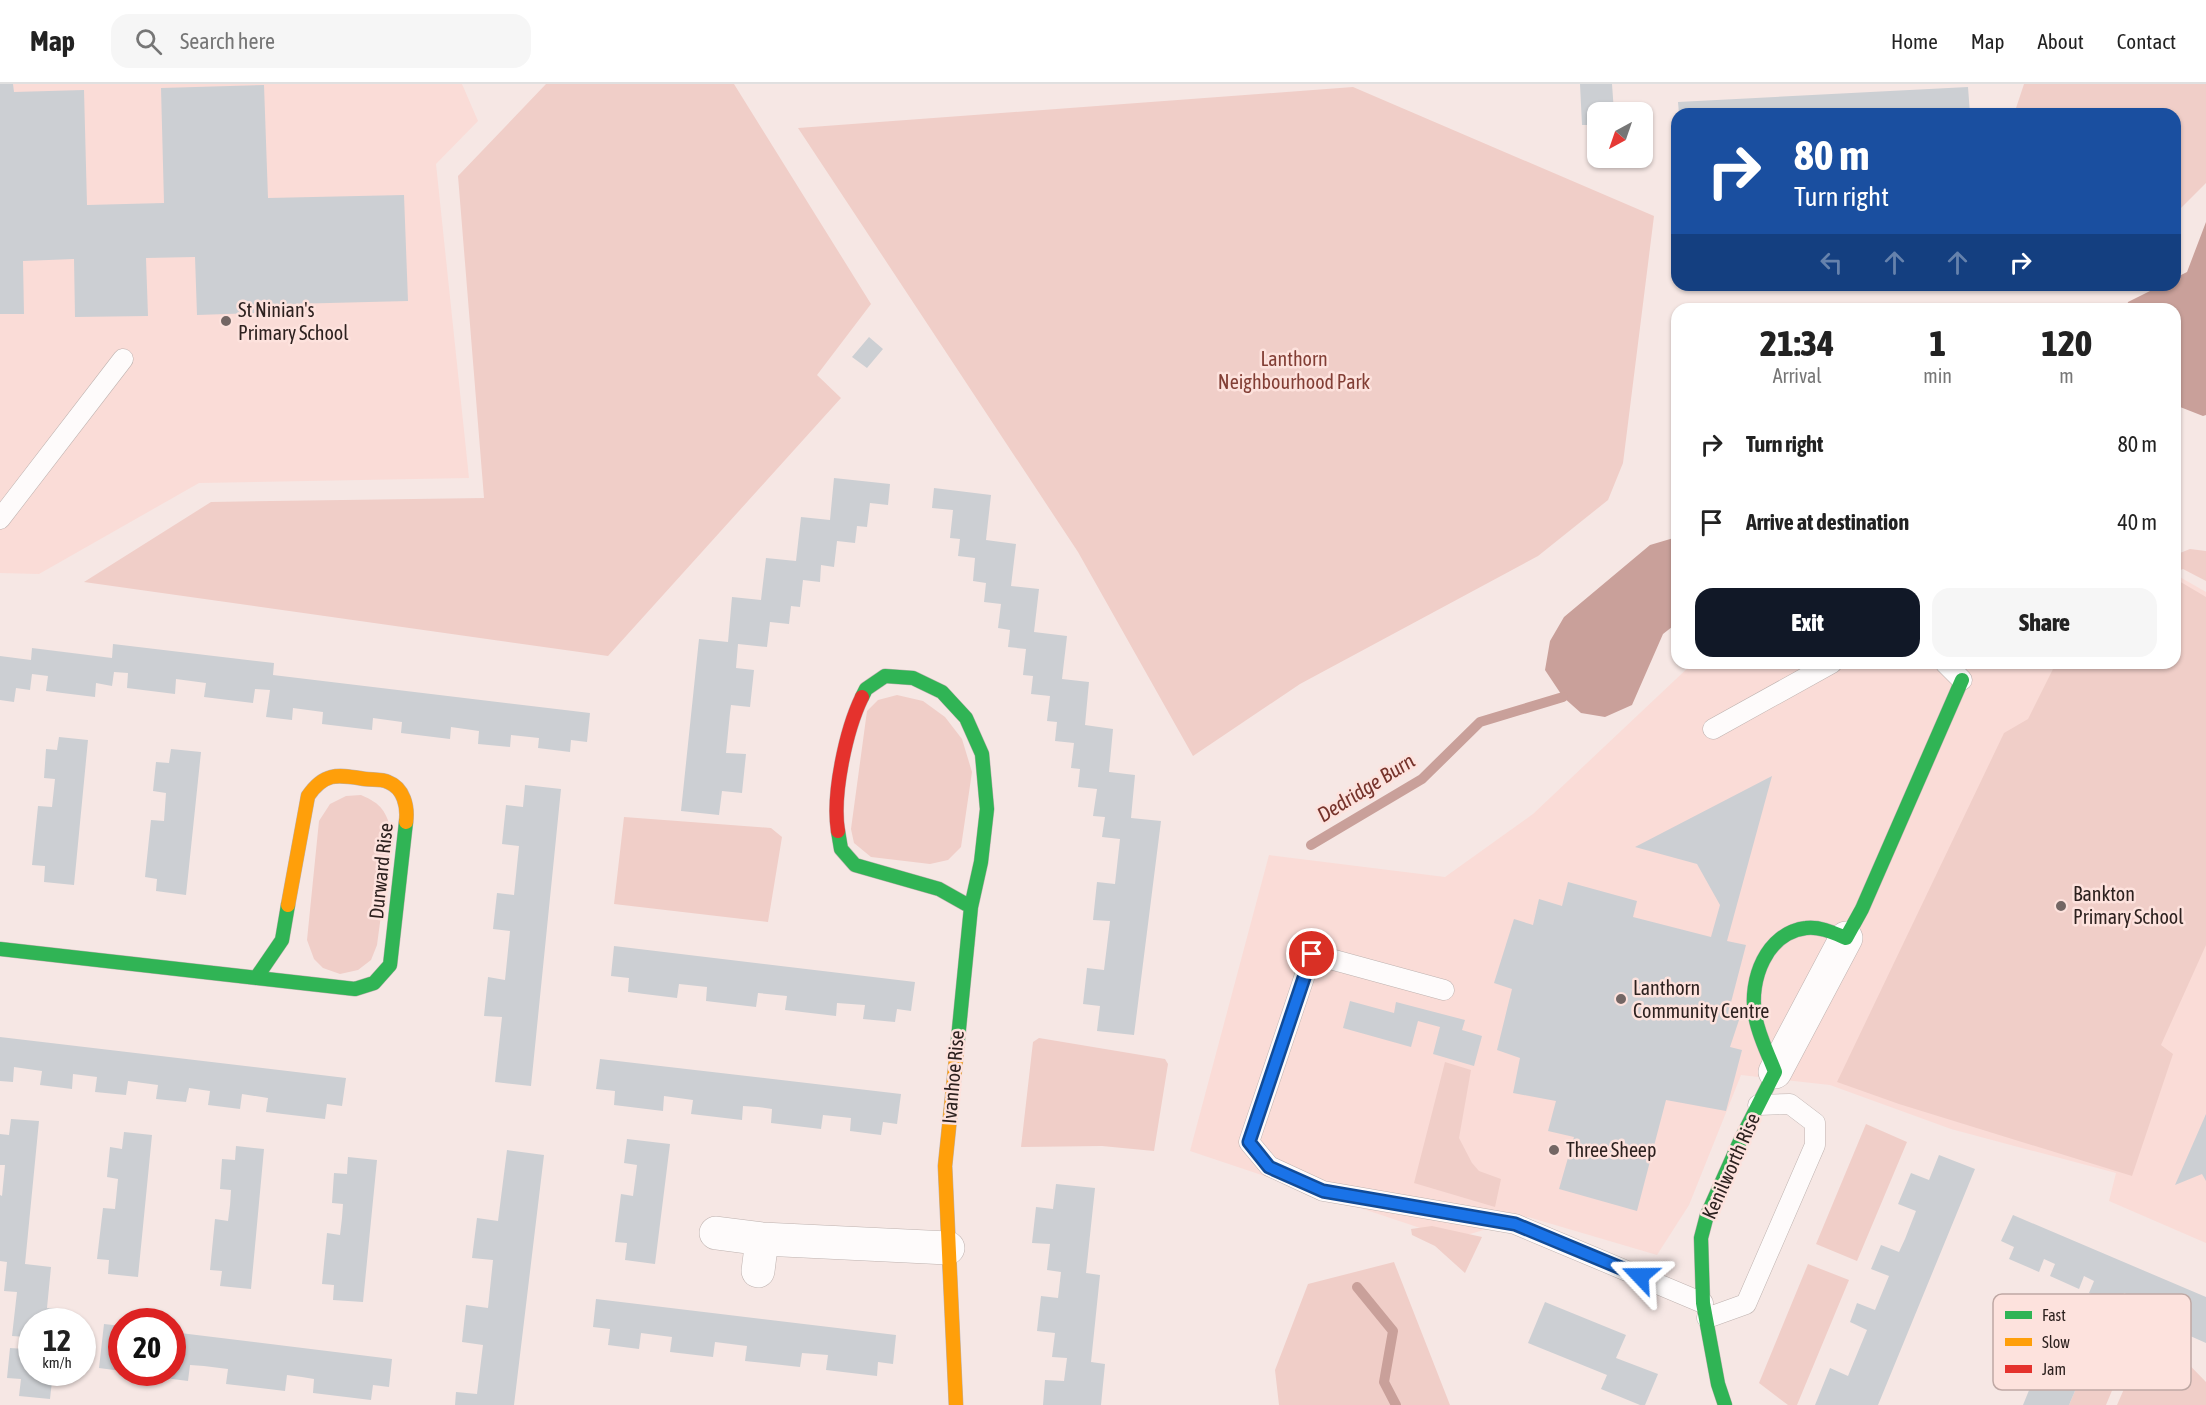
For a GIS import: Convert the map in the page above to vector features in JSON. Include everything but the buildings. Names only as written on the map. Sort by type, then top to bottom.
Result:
[{"type":"street","name":"Ivanhoe Rise","points":[[956,1405],[945,1166],[970,907],[981,862],[987,809],[982,754],[966,718],[942,692],[913,678],[885,676],[866,689],[854,713],[843,754],[836,818],[841,849],[855,865],[939,889],[970,907]]},
{"type":"street","name":"Kenilworth Rise","points":[[1725,1405],[1718,1384],[1705,1311],[1701,1238],[1707,1215],[1775,1071],[1862,909],[1962,680]]},
{"type":"street","name":"Durward Rise","points":[[0,949],[256,978],[355,989],[374,983],[390,965],[407,812],[402,793],[389,782],[336,775],[316,784],[308,796],[282,940],[256,978]]},
{"type":"street","points":[[1775,1071],[1755,1016],[1754,1000],[1758,972],[1769,950],[1787,933],[1806,928],[1826,931],[1846,938]]},
{"type":"street","points":[[716,1233],[762,1239],[948,1248]]},
{"type":"street","points":[[758,1271],[762,1239]]},
{"type":"lane","points":[[0,519],[123,359]]},
{"type":"lane","points":[[1713,729],[1821,669]]},
{"type":"lane","points":[[1951,669],[1962,680]]},
{"type":"lane","points":[[1444,990],[1312,954],[1249,1142],[1269,1167],[1323,1191],[1515,1224],[1705,1311],[1746,1304],[1815,1144],[1815,1123],[1790,1104],[1758,1105]]},
{"type":"shaded area","name":"St Ninian's Primary School","points":[[0,84],[462,84],[478,121],[436,164],[469,478],[199,483],[39,574],[0,573]]},
{"type":"shaded area","points":[[2206,222],[2206,415],[2203,416],[2181,407],[2181,303],[2128,303],[2150,291],[2181,291],[2181,275],[2187,272]]},
{"type":"shaded area","points":[[1671,539],[1671,628],[1663,634],[1632,705],[1605,717],[1581,713],[1563,697],[1545,670],[1550,641],[1564,617],[1650,545]]},
{"type":"shaded area","points":[[2181,578],[2206,592],[2206,1243],[2109,1201],[2116,1173],[1951,1129],[1830,1085],[1741,1075],[1689,1205],[1657,1255],[1528,1217],[1453,1239],[1190,1151],[1269,855],[1445,877],[1533,814],[1687,669],[2181,669]]},
{"type":"green space","points":[[546,84],[734,84],[871,304],[817,375],[841,398],[608,656],[84,582],[211,502],[484,498],[458,176]]},
{"type":"green space","points":[[2024,84],[2206,84],[2206,183],[2181,208],[2181,108],[2016,108]]},
{"type":"green space","name":"Lanthorn Neighbourhood Park","points":[[1353,87],[1654,216],[1623,463],[1608,500],[1538,556],[1300,684],[1193,756],[1078,552],[798,128]]},
{"type":"green space","points":[[2190,549],[2206,551],[2206,581],[2181,570],[2181,553]]},
{"type":"green space","name":"Bankton Primary School","points":[[2181,582],[2206,597],[2206,945],[2161,1045],[2173,1054],[2132,1176],[1899,1104],[1837,1082],[2004,733],[2028,719],[2053,669],[2181,669]]},
{"type":"green space","points":[[897,695],[923,701],[945,717],[962,739],[972,772],[961,847],[948,860],[930,864],[871,857],[854,843],[851,829],[867,711],[878,700]]},
{"type":"green space","points":[[361,795],[382,809],[392,833],[377,945],[371,960],[358,970],[340,974],[323,968],[314,959],[307,940],[319,821],[330,804],[346,796]]},
{"type":"green space","points":[[624,817],[771,828],[782,837],[768,922],[614,904]]},
{"type":"green space","points":[[1039,1038],[1165,1059],[1168,1064],[1154,1151],[1102,1146],[1021,1147],[1033,1042]]},
{"type":"green space","points":[[1445,1062],[1471,1070],[1459,1138],[1472,1163],[1479,1171],[1501,1179],[1495,1207],[1414,1183]]},
{"type":"green space","points":[[1866,1124],[1907,1142],[1857,1261],[1816,1244]]},
{"type":"green space","points":[[1432,1226],[1482,1237],[1465,1273],[1435,1246],[1412,1235],[1411,1229]]},
{"type":"green space","points":[[1394,1262],[1450,1405],[1279,1405],[1275,1370],[1308,1284]]},
{"type":"green space","points":[[1808,1264],[1849,1280],[1797,1405],[1788,1405],[1759,1383]]},
{"type":"green space","points":[[2191,1367],[2206,1382],[2206,1405],[2117,1405],[2124,1390],[2191,1390]]},
{"type":"green space","points":[[2075,1390],[2112,1390],[2106,1405],[2069,1405]]},
{"type":"waterway","name":"Dedridge Burn","points":[[1311,845],[1422,779],[1480,722],[1563,697]]},
{"type":"waterway","name":"Dedridge Burn","points":[[1357,1287],[1393,1331],[1384,1382],[1396,1405]]},
{"type":"traffic: fast","points":[[862,697],[866,689],[885,676],[913,678],[942,692],[966,718],[982,754],[987,809],[981,862],[971,907],[957,1049]]},
{"type":"traffic: fast","points":[[1725,1405],[1718,1384],[1703,1303],[1701,1238],[1707,1215],[1740,1141],[1775,1072],[1756,1022],[1754,1001],[1758,973],[1771,948],[1792,932],[1816,928],[1846,938],[1862,909],[1962,680]]},
{"type":"traffic: fast","points":[[0,949],[355,989],[374,983],[390,965],[406,822]]},
{"type":"traffic: fast","points":[[838,831],[841,849],[855,865],[939,889],[971,907]]},
{"type":"traffic: fast","points":[[256,978],[282,940],[288,905]]},
{"type":"traffic: slow","points":[[288,905],[308,796],[320,782],[340,776],[388,782],[398,789],[404,799],[406,822]]},
{"type":"traffic: slow","points":[[956,1405],[945,1166],[957,1049]]},
{"type":"traffic: jam","points":[[838,831],[837,800],[842,763],[851,727],[862,697]]},
{"type":"place","name":"St Ninian's Primary School","points":[[226,321]]},
{"type":"place","name":"Bankton Primary School","points":[[2061,906]]},
{"type":"place","name":"Lanthorn Community Centre","points":[[1621,999]]},
{"type":"place","name":"Three Sheep","points":[[1554,1150]]},
{"type":"route","points":[[1312,954],[1249,1142],[1269,1167],[1323,1191],[1515,1224],[1640,1276]]}]
